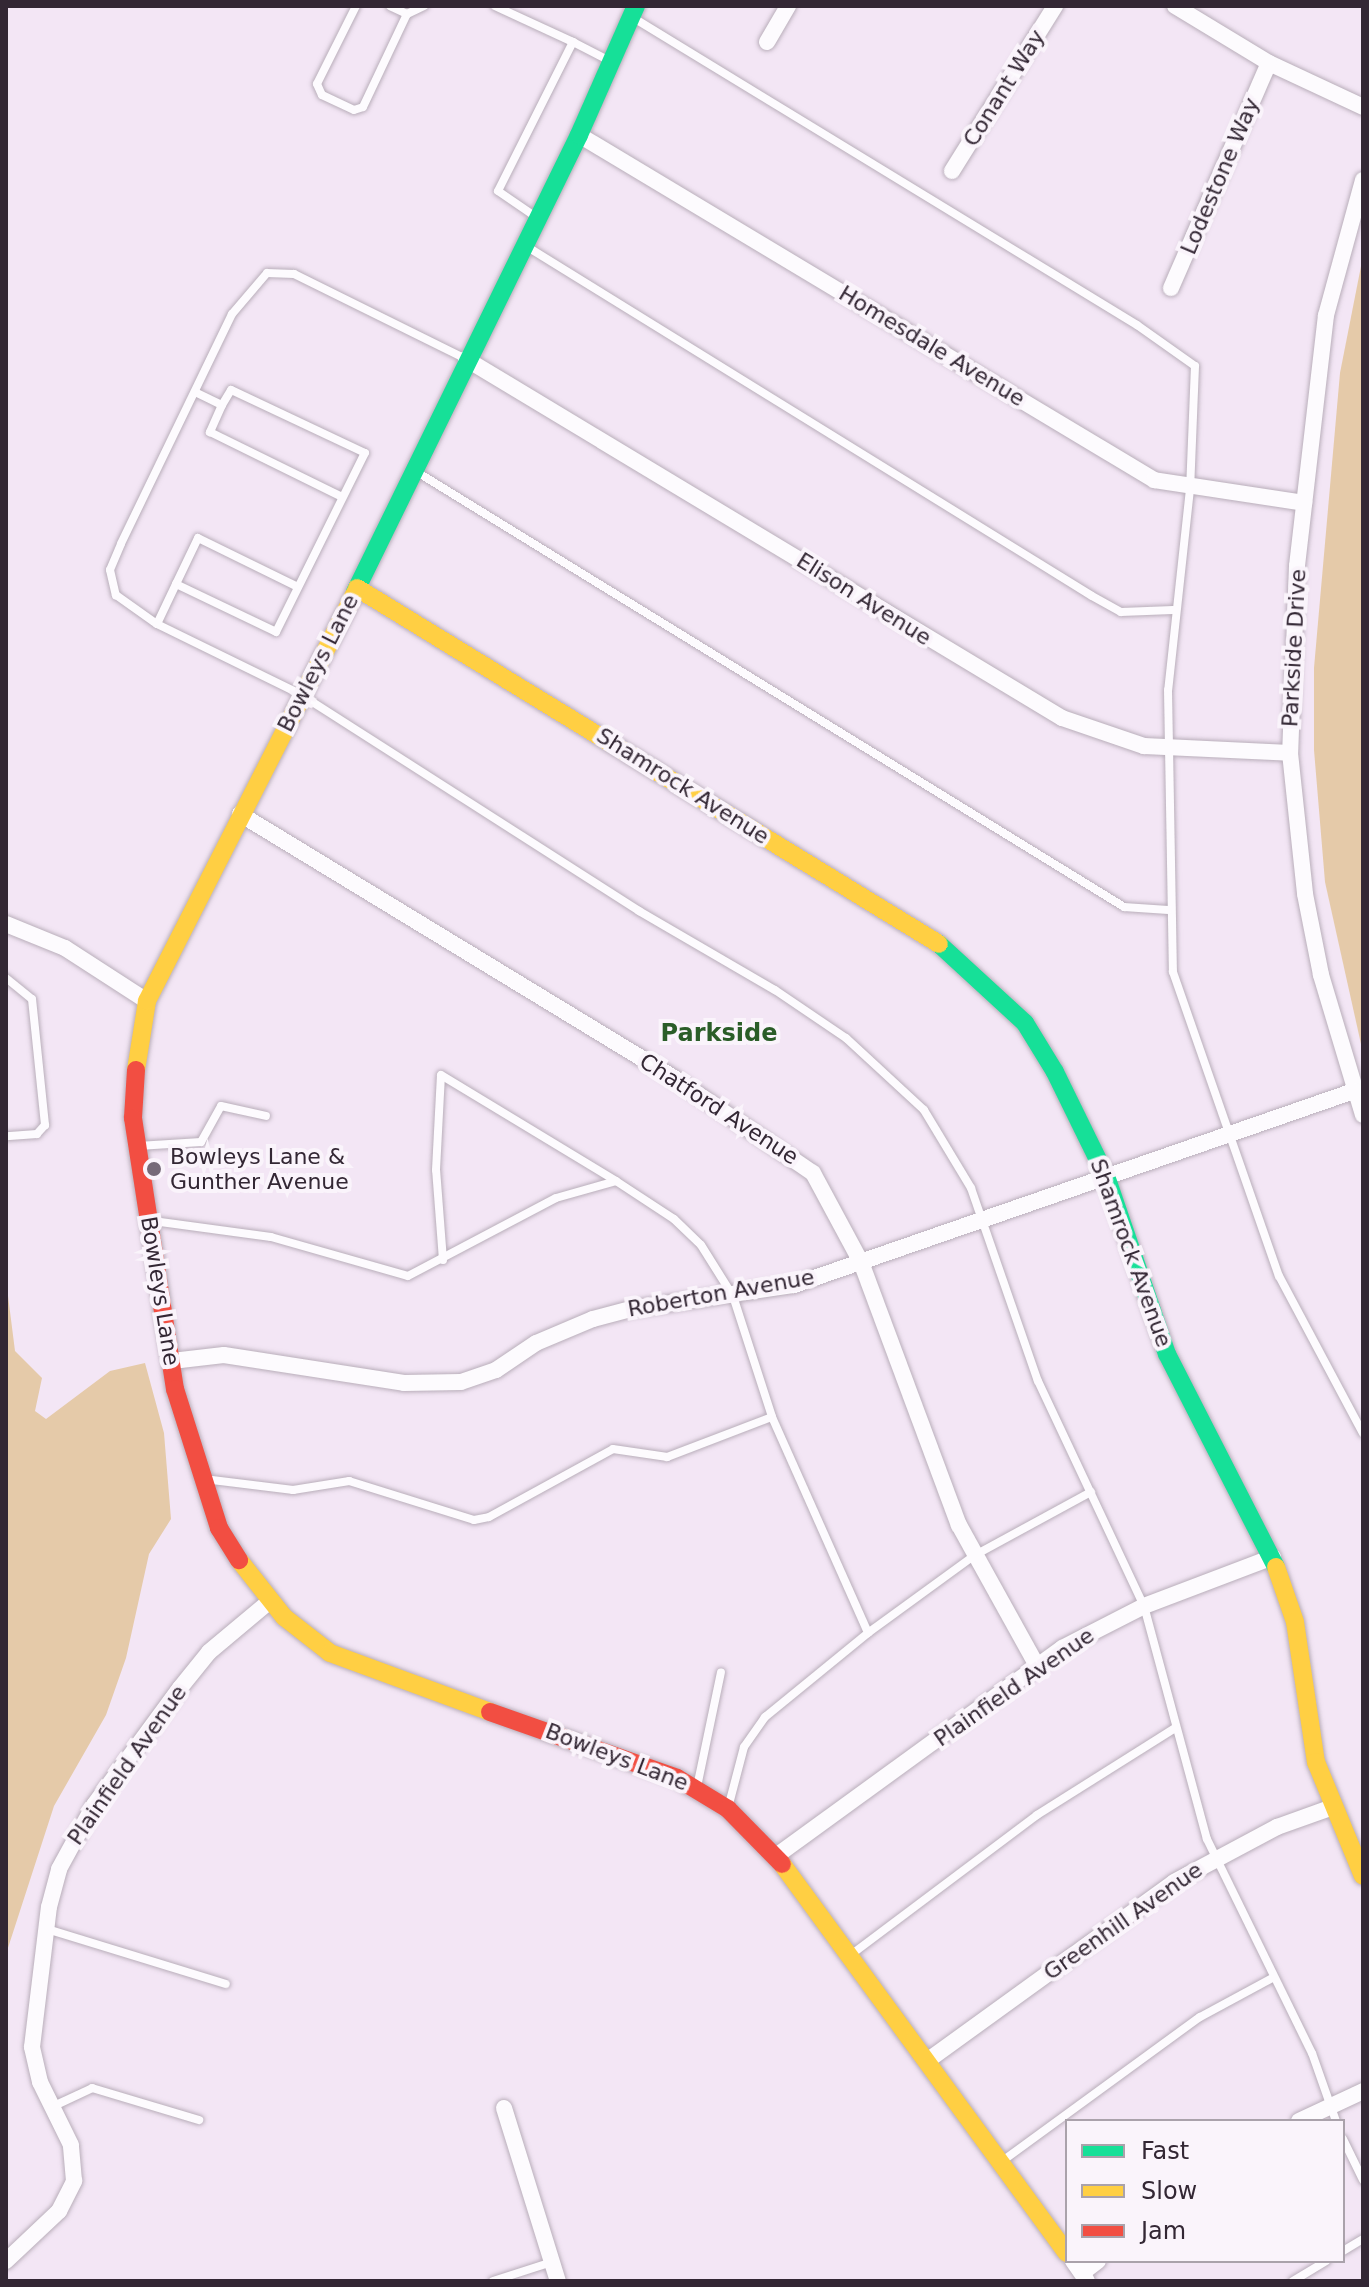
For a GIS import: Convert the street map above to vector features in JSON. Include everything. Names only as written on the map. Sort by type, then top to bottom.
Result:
[{"type":"street","points":[[767,42],[788,6]]},
{"type":"street","name":"Conant Way","points":[[952,171],[1055,6]]},
{"type":"street","points":[[1175,6],[1269,63],[1363,107]]},
{"type":"street","name":"Bowleys Lane","points":[[633,12],[579,135],[466,359],[357,588],[300,694],[147,1001],[133,1077],[137,1146],[172,1361],[201,1479],[233,1553],[270,1601],[308,1637],[356,1665],[565,1736],[696,1788],[728,1809],[776,1856],[1065,2250]]},
{"type":"street","name":"Lodestone Way","points":[[1171,288],[1269,63]]},
{"type":"street","name":"Homesdale Avenue","points":[[579,135],[1116,460],[1154,480],[1190,489],[1304,503]]},
{"type":"street","name":"Parkside Drive","points":[[1363,180],[1326,315],[1304,503],[1290,753],[1305,894],[1321,975],[1363,1115]]},
{"type":"street","name":"Elison Avenue","points":[[466,359],[1062,718],[1122,741],[1168,749],[1290,753]]},
{"type":"street","name":"Shamrock Avenue","points":[[357,588],[952,952],[1025,1023],[1106,1176],[1167,1354],[1273,1557],[1295,1622],[1316,1762],[1363,1876]]},
{"type":"street","name":"Chatford Avenue","points":[[240,814],[789,1153],[824,1187],[861,1262],[944,1490],[975,1555],[1037,1666]]},
{"type":"street","points":[[6,924],[65,948],[147,1001]]},
{"type":"street","name":"Roberton Avenue","points":[[172,1361],[224,1355],[440,1385],[496,1370],[536,1343],[593,1319],[631,1309],[794,1285],[1354,1091]]},
{"type":"street","name":"Plainfield Avenue","points":[[776,1856],[1037,1666],[1144,1606],[1273,1557]]},
{"type":"street","name":"Plainfield Avenue","points":[[6,2261],[44,2228],[72,2189],[76,2167],[56,2105],[40,2082],[32,2047],[46,1929],[59,1869],[94,1805],[209,1652],[270,1601]]},
{"type":"street","name":"Greenhill Avenue","points":[[927,2061],[1144,1903],[1214,1858],[1333,1807]]},
{"type":"street","points":[[1302,2119],[1330,2103],[1363,2091]]},
{"type":"street","points":[[504,2108],[558,2281]]},
{"type":"lane","points":[[356,6],[317,84],[322,95],[354,110],[363,107],[407,14],[424,6]]},
{"type":"lane","points":[[390,6],[407,14]]},
{"type":"lane","points":[[495,6],[611,62]]},
{"type":"lane","points":[[633,12],[1181,353],[1195,366],[1197,380],[1190,489],[1173,610],[1168,749],[1168,910],[1176,988],[1279,1276],[1363,1433]]},
{"type":"lane","points":[[537,218],[498,191],[573,42]]},
{"type":"lane","points":[[523,244],[1092,596],[1121,612],[1173,610]]},
{"type":"lane","points":[[466,359],[294,274],[267,273],[232,314],[110,570],[116,595],[157,624],[300,694],[846,1038],[935,1124],[983,1219],[1038,1381],[1144,1606],[1175,1728],[1214,1858],[1274,1977],[1335,2119]]},
{"type":"lane","points":[[176,584],[276,632],[365,453],[231,390],[210,432],[342,497]]},
{"type":"lane","points":[[195,392],[222,405]]},
{"type":"lane","points":[[413,470],[1124,907],[1168,910]]},
{"type":"lane","points":[[157,624],[198,538],[298,587]]},
{"type":"lane","points":[[6,978],[32,999],[45,1125],[37,1134],[6,1136]]},
{"type":"lane","points":[[443,1260],[436,1170],[441,1075],[616,1181],[674,1219],[701,1245],[733,1296],[772,1417],[868,1633]]},
{"type":"lane","points":[[137,1146],[201,1142],[221,1106],[266,1116]]},
{"type":"lane","points":[[148,1221],[271,1237],[408,1276],[556,1198],[616,1181]]},
{"type":"lane","points":[[201,1479],[293,1490],[349,1481],[474,1520],[489,1517],[613,1449],[667,1457],[772,1417]]},
{"type":"lane","points":[[728,1809],[744,1747],[756,1727],[868,1633],[975,1555],[1091,1492]]},
{"type":"lane","points":[[696,1788],[721,1672]]},
{"type":"lane","points":[[851,1955],[1037,1815],[1175,1728]]},
{"type":"lane","points":[[46,1929],[226,1984]]},
{"type":"lane","points":[[1001,2163],[1200,2017],[1274,1977]]},
{"type":"lane","points":[[56,2105],[92,2088],[199,2120]]},
{"type":"lane","points":[[1345,2143],[1363,2180]]},
{"type":"lane","points":[[1345,2250],[1363,2239]]},
{"type":"lane","points":[[493,2281],[552,2262]]},
{"type":"lane","points":[[1293,2281],[1323,2263]]},
{"type":"shaded area","points":[[1363,256],[1363,1053],[1325,882],[1314,750],[1314,668],[1340,373]]},
{"type":"shaded area","points":[[6,1280],[15,1351],[42,1378],[35,1411],[46,1419],[110,1371],[145,1363],[164,1433],[171,1519],[149,1554],[126,1658],[106,1715],[54,1806],[6,1954]]},
{"type":"traffic: fast","points":[[355,592],[579,135],[636,6]]},
{"type":"traffic: fast","points":[[939,944],[1025,1023],[1055,1072],[1106,1176],[1167,1354],[1276,1567]]},
{"type":"traffic: slow","points":[[357,588],[939,944]]},
{"type":"traffic: slow","points":[[136,1070],[147,1001],[355,592]]},
{"type":"traffic: slow","points":[[239,1560],[284,1617],[330,1653],[490,1712]]},
{"type":"traffic: slow","points":[[1276,1567],[1295,1622],[1316,1762],[1363,1876]]},
{"type":"traffic: slow","points":[[782,1864],[1065,2250]]},
{"type":"traffic: jam","points":[[136,1070],[133,1118],[175,1389],[219,1528],[239,1560]]},
{"type":"traffic: jam","points":[[490,1712],[677,1778],[728,1809],[782,1864]]},
{"type":"place","name":"Bowleys Lane & Gunther Avenue","points":[[154,1169]]},
{"type":"district","name":"Parkside","points":[[719,1034]]}]
